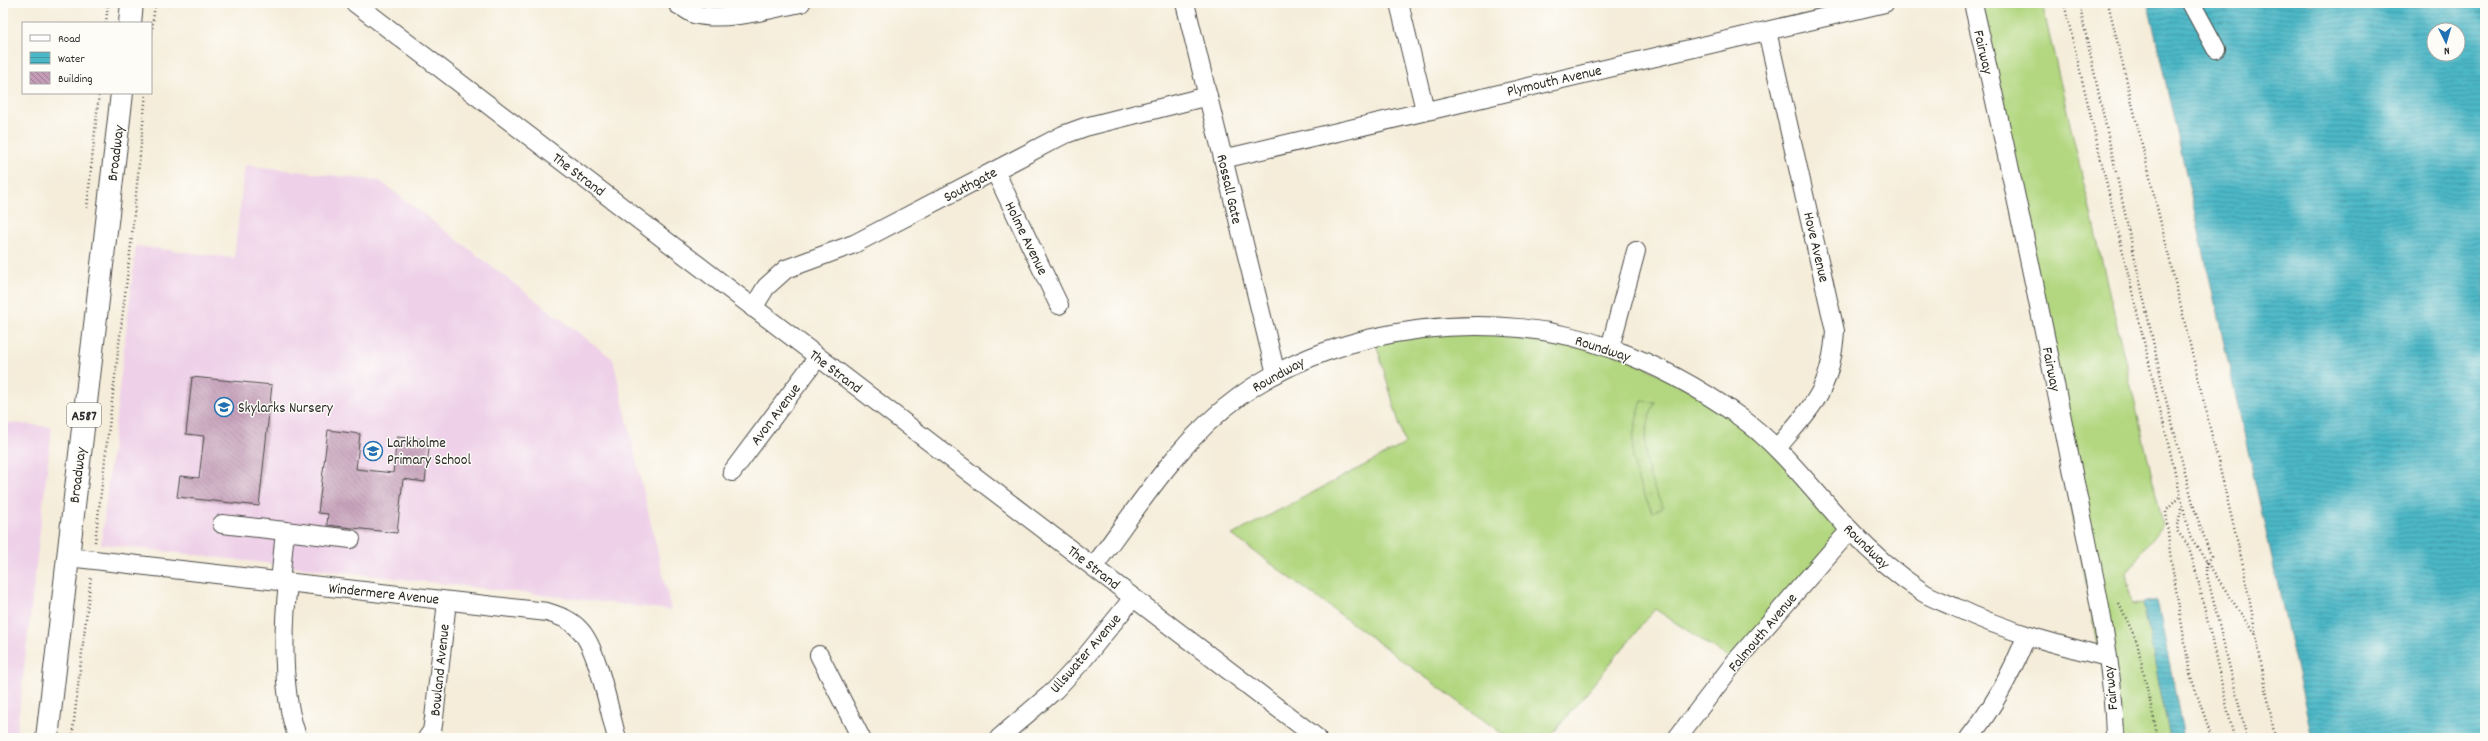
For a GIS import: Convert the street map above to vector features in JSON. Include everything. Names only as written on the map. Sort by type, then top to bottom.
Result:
[{"type":"main road","points":[[130,22],[132,3]]},
{"type":"main road","name":"Broadway","points":[[47,738],[122,94]]},
{"type":"street","name":"The Strand","points":[[355,3],[753,308],[1094,566],[1133,598],[1317,738]]},
{"type":"street","points":[[678,5],[694,14],[724,15],[750,13],[801,3]]},
{"type":"street","name":"Rossall Gate","points":[[1185,3],[1276,374]]},
{"type":"street","points":[[1399,3],[1425,110]]},
{"type":"street","name":"Plymouth Avenue","points":[[1223,159],[1425,110],[1885,3]]},
{"type":"street","name":"Fairway","points":[[1973,3],[2024,229],[2091,561],[2107,657],[2115,738]]},
{"type":"street","points":[[2191,3],[2216,49]]},
{"type":"street","name":"Hove Avenue","points":[[1767,31],[1836,331],[1833,360],[1826,383],[1813,405],[1777,448]]},
{"type":"street","name":"Southgate","points":[[753,308],[766,287],[786,269],[854,244],[1063,135],[1085,127],[1208,96]]},
{"type":"street","name":"Holme Avenue","points":[[995,171],[1059,305]]},
{"type":"street","points":[[1610,348],[1636,250]]},
{"type":"street","name":"Roundway","points":[[1094,566],[1175,458],[1192,439],[1240,395],[1276,374],[1309,357],[1344,344],[1374,336],[1417,330],[1494,327],[1534,330],[1610,348],[1662,370],[1704,392],[1743,419],[1777,448],[1850,530],[1885,565],[1926,594],[2026,637],[2107,657]]},
{"type":"street","name":"Avon Avenue","points":[[732,472],[818,357]]},
{"type":"street","points":[[222,524],[351,539]]},
{"type":"street","name":"Falmouth Avenue","points":[[1677,738],[1735,662],[1850,530]]},
{"type":"street","points":[[285,531],[285,668],[298,738]]},
{"type":"street","name":"Windermere Avenue","points":[[68,557],[547,612],[565,618],[580,629],[589,644],[617,738]]},
{"type":"street","name":"Ullswater Avenue","points":[[999,738],[1055,690],[1082,661],[1133,598]]},
{"type":"street","name":"Bowland Avenue","points":[[427,738],[432,731],[434,718],[447,601]]},
{"type":"street","points":[[1969,738],[1982,722],[2017,658],[2026,637]]},
{"type":"street","points":[[819,655],[861,738]]},
{"type":"path","points":[[106,22],[108,3]]},
{"type":"path","points":[[152,31],[155,3]]},
{"type":"path","points":[[2064,3],[2179,497],[2190,536],[2255,636]]},
{"type":"path","points":[[2078,3],[2165,396],[2195,511],[2211,556],[2207,562],[2207,575],[2246,738]]},
{"type":"path","points":[[2108,3],[2242,566],[2275,738]]},
{"type":"path","points":[[72,738],[131,245],[146,94]]},
{"type":"path","points":[[2179,497],[2166,511],[2170,554],[2190,674],[2212,738]]},
{"type":"path","points":[[2182,507],[2176,531],[2188,544],[2197,575],[2234,738]]},
{"type":"path","points":[[2118,601],[2137,642],[2158,738]]},
{"type":"shaded area","name":"Larkholme Primary School","points":[[245,165],[380,181],[613,359],[671,610],[101,544],[136,246],[234,258]]},
{"type":"shaded area","points":[[3,422],[52,427],[16,738],[3,738]]},
{"type":"green space","points":[[1973,3],[2042,3],[2163,524],[2126,573],[2132,605],[2143,603],[2170,738],[2115,738],[2114,726]]},
{"type":"green space","points":[[1454,327],[1610,348],[1743,419],[1850,530],[1735,662],[1655,609],[1549,738],[1508,738],[1232,535],[1405,444],[1374,336]]},
{"type":"green space","points":[[1642,401],[1655,402],[1650,416],[1645,443],[1647,468],[1656,494],[1663,507],[1653,512],[1639,483],[1633,458],[1634,432]]},
{"type":"water","points":[[2148,3],[2485,3],[2485,738],[2312,738]]},
{"type":"water","points":[[2157,600],[2184,738],[2170,738],[2143,603]]},
{"type":"building","points":[[192,377],[272,385],[259,506],[177,497],[180,476],[199,478],[204,436],[186,434]]},
{"type":"building","points":[[328,430],[360,434],[356,469],[393,473],[397,437],[430,440],[425,482],[403,479],[397,533],[327,525],[328,514],[318,513]]},
{"type":"place","name":"Skylarks Nursery","points":[[224,407]]},
{"type":"place","name":"Larkholme Primary School","points":[[373,451]]}]
